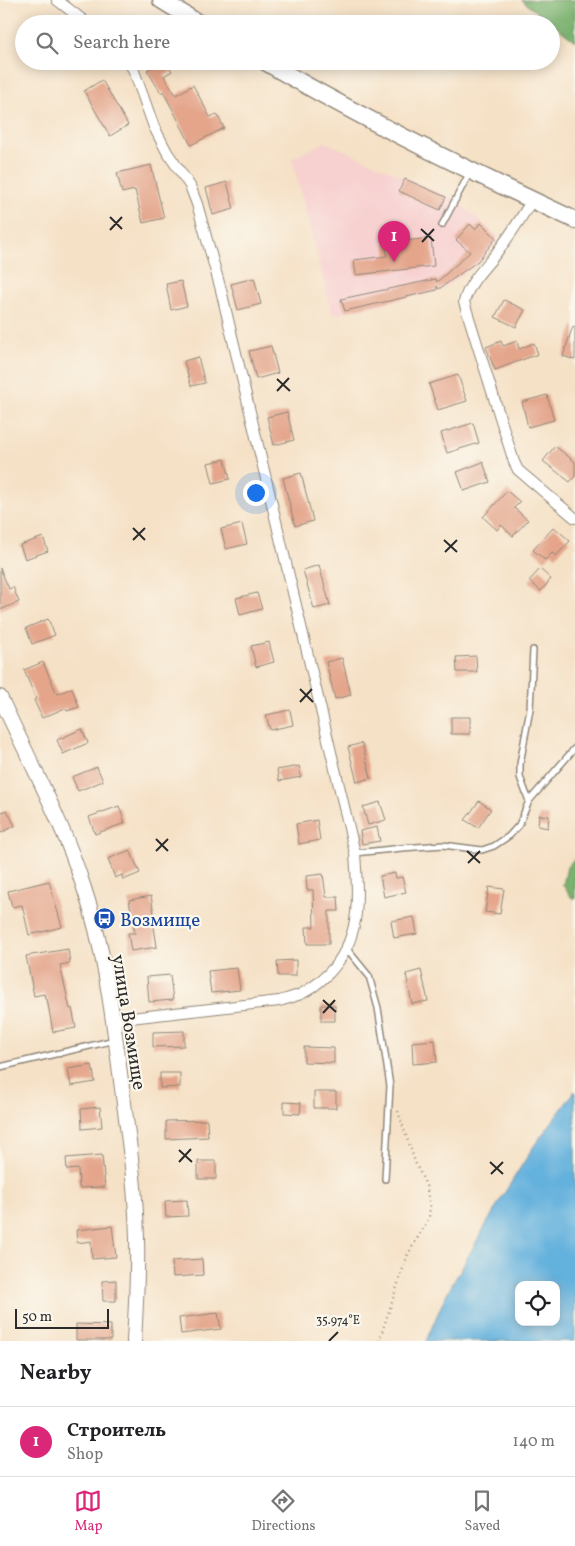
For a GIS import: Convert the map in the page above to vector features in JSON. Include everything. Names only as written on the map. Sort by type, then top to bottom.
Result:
[{"type":"main road","points":[[161,0],[185,15]]},
{"type":"main road","points":[[279,70],[305,86],[471,171],[575,220]]},
{"type":"main road","name":"улица Возмище","points":[[0,697],[60,826],[84,886],[94,920],[116,1040],[133,1183],[137,1238],[134,1341]]},
{"type":"street","points":[[57,0],[76,15]]},
{"type":"street","points":[[113,1020],[279,1001],[302,994],[321,981],[337,964],[347,949],[353,934],[356,916],[355,854],[225,310],[197,204],[190,186],[167,152],[154,127],[133,70]]},
{"type":"street","points":[[532,200],[499,250],[476,276],[467,290],[464,302],[518,470],[575,518]]},
{"type":"lane","points":[[442,225],[471,171]]},
{"type":"lane","points":[[529,801],[520,777],[520,764],[530,710],[533,650]]},
{"type":"lane","points":[[355,854],[435,846],[482,850],[494,846],[509,836],[519,825],[529,801],[575,748]]},
{"type":"lane","points":[[347,949],[369,976],[378,1008],[390,1086],[385,1179]]},
{"type":"lane","points":[[0,1067],[116,1040]]},
{"type":"path","points":[[379,1341],[407,1256],[429,1218],[430,1206],[426,1185],[415,1162],[390,1086]]},
{"type":"shaded area","points":[[325,142],[456,200],[499,238],[478,264],[439,291],[333,315],[292,159]]},
{"type":"green space","points":[[522,0],[575,0],[575,41],[560,30],[560,15],[541,15]]},
{"type":"green space","points":[[575,858],[575,898],[572,898],[563,885],[567,867]]},
{"type":"water","points":[[575,1091],[575,1341],[426,1341],[445,1297],[502,1197],[534,1146]]},
{"type":"building","points":[[147,70],[171,70],[164,76],[176,95],[193,85],[210,117],[217,114],[224,128],[191,145],[163,91],[161,93]]},
{"type":"building","points":[[102,80],[128,125],[110,136],[84,91]]},
{"type":"building","points":[[151,165],[164,218],[143,223],[135,190],[122,193],[117,173]]},
{"type":"building","points":[[405,179],[446,197],[440,210],[399,191]]},
{"type":"building","points":[[227,182],[234,209],[213,215],[206,188]]},
{"type":"building","points":[[481,223],[496,238],[478,261],[439,289],[437,286],[437,290],[345,311],[341,299],[436,279],[437,282],[470,252],[456,240],[470,224],[475,229]]},
{"type":"building","points":[[431,238],[434,266],[356,275],[354,260],[387,256],[385,243]]},
{"type":"building","points":[[254,278],[261,304],[238,310],[231,284]]},
{"type":"building","points":[[181,281],[187,306],[171,310],[166,284]]},
{"type":"building","points":[[504,300],[525,310],[516,327],[495,317]]},
{"type":"building","points":[[573,326],[575,327],[575,360],[563,356]]},
{"type":"building","points":[[501,341],[503,346],[517,341],[519,349],[534,343],[538,354],[495,370],[486,347]]},
{"type":"building","points":[[271,346],[278,373],[256,379],[249,351]]},
{"type":"building","points":[[198,357],[205,383],[191,386],[184,361]]},
{"type":"building","points":[[458,375],[467,401],[438,410],[429,384]]},
{"type":"building","points":[[547,395],[554,420],[528,427],[522,402]]},
{"type":"building","points":[[287,412],[294,440],[274,445],[267,417]]},
{"type":"building","points":[[473,423],[479,443],[447,453],[441,433]]},
{"type":"building","points":[[555,446],[575,462],[575,476],[570,482],[543,461]]},
{"type":"building","points":[[225,459],[230,479],[213,483],[208,463]]},
{"type":"building","points":[[483,462],[490,482],[464,491],[457,472]]},
{"type":"building","points":[[301,473],[313,521],[295,526],[283,478]]},
{"type":"building","points":[[507,491],[520,502],[514,508],[528,520],[513,536],[501,525],[497,530],[483,517]]},
{"type":"building","points":[[242,524],[247,544],[226,549],[221,529]]},
{"type":"building","points":[[554,527],[570,541],[556,556],[552,553],[545,560],[533,550]]},
{"type":"building","points":[[43,537],[48,551],[25,559],[20,545]]},
{"type":"building","points":[[319,565],[330,605],[314,609],[303,570]]},
{"type":"building","points":[[0,568],[9,589],[13,587],[19,602],[0,610]]},
{"type":"building","points":[[540,569],[551,579],[541,591],[529,581]]},
{"type":"building","points":[[257,593],[262,609],[240,615],[236,598]]},
{"type":"building","points":[[48,619],[55,635],[32,644],[26,628]]},
{"type":"building","points":[[269,642],[274,662],[256,667],[251,646]]},
{"type":"building","points":[[476,656],[477,672],[457,672],[456,657]]},
{"type":"building","points":[[342,658],[351,695],[335,699],[326,662]]},
{"type":"building","points":[[43,662],[57,694],[72,688],[79,707],[67,711],[65,708],[42,718],[24,670]]},
{"type":"building","points":[[290,710],[293,725],[270,730],[266,715]]},
{"type":"building","points":[[451,717],[470,717],[470,734],[451,734]]},
{"type":"building","points":[[82,729],[88,743],[63,754],[57,740]]},
{"type":"building","points":[[362,743],[371,778],[357,782],[348,747]]},
{"type":"building","points":[[299,766],[301,777],[279,781],[277,770]]},
{"type":"building","points":[[97,767],[103,781],[78,791],[72,777]]},
{"type":"building","points":[[479,801],[491,809],[478,828],[465,820]]},
{"type":"building","points":[[380,802],[386,820],[368,825],[363,807]]},
{"type":"building","points":[[119,806],[125,823],[95,834],[89,817]]},
{"type":"building","points":[[7,810],[15,826],[0,833],[0,813]]},
{"type":"building","points":[[539,815],[549,816],[548,828],[538,826]]},
{"type":"building","points":[[317,820],[320,840],[299,844],[296,824]]},
{"type":"building","points":[[377,827],[380,841],[362,844],[360,831]]},
{"type":"building","points":[[130,850],[140,873],[123,880],[122,875],[115,878],[108,859]]},
{"type":"building","points":[[395,873],[396,878],[402,877],[406,892],[384,897],[380,876]]},
{"type":"building","points":[[323,874],[326,897],[338,897],[339,911],[329,911],[329,944],[307,944],[306,927],[314,927],[313,890],[307,890],[306,876]]},
{"type":"building","points":[[49,881],[62,927],[29,935],[22,905],[12,907],[8,891]]},
{"type":"building","points":[[489,887],[504,889],[500,914],[485,912]]},
{"type":"building","points":[[151,896],[157,947],[131,951],[128,933],[135,933],[129,900]]},
{"type":"building","points":[[414,917],[417,934],[394,938],[391,921]]},
{"type":"building","points":[[68,949],[70,963],[60,965],[76,1028],[53,1032],[47,999],[45,999],[44,994],[34,996],[26,956]]},
{"type":"building","points":[[296,960],[296,976],[278,976],[277,961]]},
{"type":"building","points":[[237,968],[240,990],[211,993],[208,971]]},
{"type":"building","points":[[421,970],[428,1001],[412,1004],[406,974]]},
{"type":"building","points":[[170,975],[173,1000],[149,1002],[147,977]]},
{"type":"building","points":[[321,1005],[335,1005],[335,1021],[321,1021]]},
{"type":"building","points":[[184,1031],[184,1046],[153,1047],[153,1032]]},
{"type":"building","points":[[435,1040],[437,1062],[413,1064],[412,1042]]},
{"type":"building","points":[[304,1047],[334,1048],[334,1063],[304,1062]]},
{"type":"building","points":[[92,1065],[95,1082],[71,1086],[68,1069]]},
{"type":"building","points":[[160,1073],[180,1073],[180,1087],[160,1088]]},
{"type":"building","points":[[314,1092],[336,1092],[336,1108],[314,1108]]},
{"type":"building","points":[[284,1102],[301,1103],[300,1114],[284,1113]]},
{"type":"building","points":[[100,1107],[102,1127],[82,1129],[81,1109]]},
{"type":"building","points":[[207,1120],[208,1137],[166,1139],[166,1121]]},
{"type":"building","points":[[102,1155],[105,1187],[79,1188],[78,1169],[67,1170],[66,1158]]},
{"type":"building","points":[[198,1161],[216,1161],[216,1179],[198,1179]]},
{"type":"building","points":[[187,1200],[188,1216],[166,1217],[165,1201]]},
{"type":"building","points":[[112,1226],[116,1257],[92,1259],[91,1241],[77,1243],[76,1230]]},
{"type":"building","points":[[202,1259],[203,1275],[173,1277],[172,1261]]},
{"type":"building","points":[[116,1280],[116,1301],[103,1301],[102,1281]]},
{"type":"building","points":[[218,1313],[221,1329],[181,1334],[179,1318]]},
{"type":"building","points":[[76,1324],[111,1325],[111,1340],[76,1340]]},
{"type":"place","name":"Строитель","points":[[394,262]]},
{"type":"place","name":"Возмище","points":[[104,919]]}]
